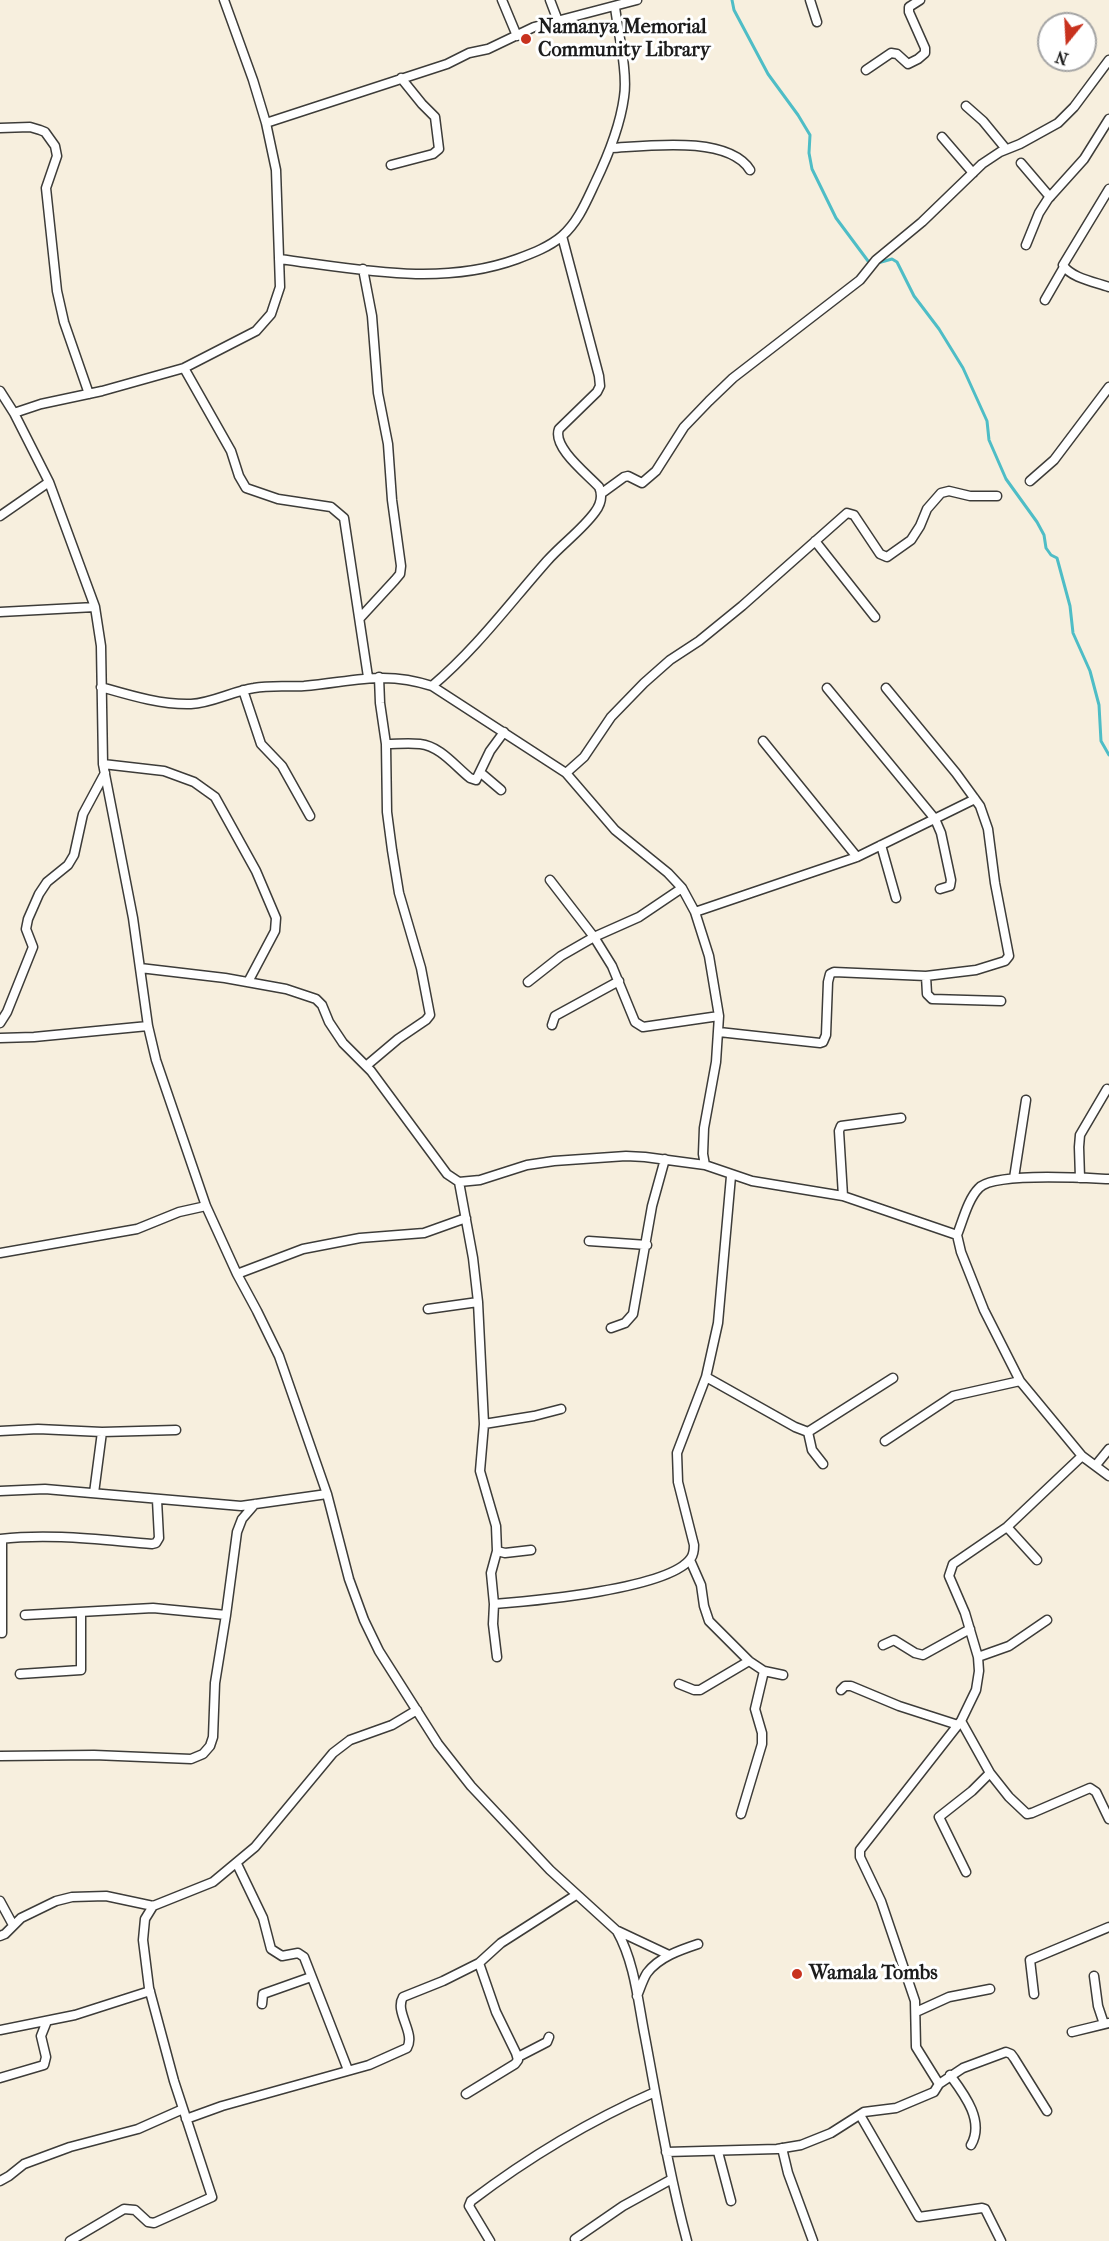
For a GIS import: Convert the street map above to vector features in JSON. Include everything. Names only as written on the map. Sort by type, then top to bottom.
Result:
[{"type":"street","points":[[14,413],[184,368],[256,331],[271,314],[280,287],[276,170],[266,123],[253,80],[224,0]]},
{"type":"street","points":[[502,0],[518,36]]},
{"type":"street","points":[[550,0],[558,21]]},
{"type":"street","points":[[266,123],[447,64],[469,53],[488,49],[534,27],[637,0]]},
{"type":"street","points":[[810,0],[817,22]]},
{"type":"street","points":[[866,70],[891,53],[897,54],[908,64],[925,54],[925,48],[909,12],[909,7],[920,0]]},
{"type":"street","points":[[279,259],[392,273],[446,274],[504,264],[545,248],[562,236],[584,208],[611,148],[624,97],[615,7]]},
{"type":"street","points":[[602,493],[624,477],[628,476],[642,483],[649,479],[690,419],[733,378],[846,291],[982,164],[1006,149],[1058,123],[1074,107],[1109,60]]},
{"type":"street","points":[[391,165],[433,154],[439,149],[435,117],[401,78]]},
{"type":"street","points":[[966,106],[983,121],[1006,149]]},
{"type":"street","points":[[1026,245],[1039,213],[1084,159],[1109,119]]},
{"type":"street","points":[[0,128],[30,127],[40,130],[45,132],[55,146],[57,156],[46,188],[57,291],[64,322],[89,394]]},
{"type":"street","points":[[942,137],[973,173]]},
{"type":"street","points":[[611,148],[689,144],[732,154],[744,160],[750,170]]},
{"type":"street","points":[[1021,163],[1050,197]]},
{"type":"street","points":[[1046,300],[1066,260],[1109,189]]},
{"type":"street","points":[[432,686],[475,646],[547,561],[595,512],[602,500],[599,487],[565,452],[558,440],[559,429],[597,392],[600,386],[562,236]]},
{"type":"street","points":[[1064,267],[1073,274],[1109,287]]},
{"type":"street","points":[[360,618],[400,574],[401,566],[392,500],[388,444],[378,393],[372,316],[363,269]]},
{"type":"street","points":[[184,368],[231,451],[239,476],[246,488],[278,499],[331,507],[345,518],[368,677]]},
{"type":"street","points":[[1030,481],[1054,460],[1109,387]]},
{"type":"street","points":[[0,391],[14,413],[49,482],[95,607],[101,646],[104,768],[134,918],[148,1026],[156,1060],[207,1206],[237,1274],[279,1356],[327,1494],[349,1579],[364,1620],[379,1651],[438,1744],[471,1786],[550,1870],[617,1931],[624,1942],[637,1996],[666,2152],[687,2241]]},
{"type":"street","points":[[0,516],[49,482]]},
{"type":"street","points":[[566,773],[584,757],[611,717],[637,689],[670,660],[699,641],[742,606],[847,513],[850,513],[880,554],[887,557],[911,540],[927,509],[941,494],[949,491],[970,496],[997,496]]},
{"type":"street","points":[[814,542],[875,617]]},
{"type":"street","points":[[0,612],[95,607]]},
{"type":"street","points":[[101,687],[143,698],[192,704],[243,690],[273,686],[304,686],[368,677],[414,680],[432,686],[566,773],[615,830],[668,873],[682,888],[695,912],[709,956],[719,1016],[719,1032],[704,1128],[705,1166]]},
{"type":"street","points":[[366,1066],[430,1015],[421,968],[399,893],[392,850],[387,812],[386,744],[379,677]]},
{"type":"street","points":[[827,688],[935,819],[941,833],[951,880],[950,886],[940,890]]},
{"type":"street","points":[[719,1032],[820,1043],[826,1035],[828,982],[831,974],[839,971],[926,976],[976,970],[1005,961],[1010,956],[995,883],[986,818],[975,799],[886,688]]},
{"type":"street","points":[[243,690],[261,744],[282,766],[310,816]]},
{"type":"street","points":[[386,744],[422,744],[442,753],[474,780],[478,779],[490,751],[504,732]]},
{"type":"street","points":[[763,741],[857,857]]},
{"type":"street","points":[[104,768],[164,771],[194,782],[214,797],[256,871],[276,918],[275,931],[248,982]]},
{"type":"street","points":[[0,1023],[7,1012],[33,947],[26,929],[28,919],[47,882],[68,865],[74,855],[83,814],[104,768]]},
{"type":"street","points":[[481,772],[501,790]]},
{"type":"street","points":[[695,912],[857,857],[975,799]]},
{"type":"street","points":[[881,845],[896,898]]},
{"type":"street","points":[[550,880],[594,937],[619,981],[632,1019],[639,1025],[644,1027],[719,1016]]},
{"type":"street","points":[[528,982],[561,956],[594,937],[639,917],[682,888]]},
{"type":"street","points":[[140,968],[248,982],[285,989],[316,999],[322,1005],[329,1022],[344,1043],[366,1066],[447,1174],[459,1182],[480,1180],[527,1165],[554,1161],[626,1156],[665,1159],[705,1166],[731,1176],[843,1196],[957,1235]]},
{"type":"street","points":[[926,976],[927,994],[932,999],[1001,1001]]},
{"type":"street","points":[[552,1025],[555,1016],[619,981]]},
{"type":"street","points":[[0,1038],[148,1026]]},
{"type":"street","points":[[1080,1178],[1080,1136],[1107,1089]]},
{"type":"street","points":[[1014,1178],[1026,1100]]},
{"type":"street","points":[[843,1196],[839,1131],[841,1126],[901,1118]]},
{"type":"street","points":[[611,1328],[625,1323],[633,1314],[652,1206],[665,1159]]},
{"type":"street","points":[[494,1604],[592,1592],[645,1582],[674,1570],[690,1560],[694,1545],[678,1482],[677,1453],[706,1377],[718,1323],[731,1176]]},
{"type":"street","points":[[1109,1179],[1014,1178],[990,1181],[978,1188],[957,1235],[963,1257],[984,1310],[1020,1381],[1082,1456],[1109,1476]]},
{"type":"street","points":[[459,1182],[473,1258],[478,1302],[484,1424],[480,1470],[496,1526],[497,1551],[490,1573],[497,1657]]},
{"type":"street","points":[[0,1253],[136,1229],[179,1212],[207,1206]]},
{"type":"street","points":[[237,1274],[313,1247],[360,1238],[424,1233],[466,1218]]},
{"type":"street","points":[[589,1241],[646,1245]]},
{"type":"street","points":[[428,1309],[478,1302]]},
{"type":"street","points":[[706,1377],[808,1432]]},
{"type":"street","points":[[808,1432],[893,1378]]},
{"type":"street","points":[[885,1441],[953,1396],[1020,1381]]},
{"type":"street","points":[[484,1424],[514,1420],[561,1409]]},
{"type":"street","points":[[0,1431],[176,1430]]},
{"type":"street","points":[[94,1493],[102,1432]]},
{"type":"street","points":[[808,1432],[812,1450],[823,1464]]},
{"type":"street","points":[[1096,1465],[1109,1449]]},
{"type":"street","points":[[939,2084],[916,2047],[915,2001],[881,1901],[860,1854],[870,1835],[959,1723],[975,1690],[979,1671],[978,1657],[948,1572],[953,1564],[1007,1527],[1082,1456]]},
{"type":"street","points":[[0,1491],[45,1489],[241,1506],[327,1494]]},
{"type":"street","points":[[2,1633],[1,1539],[38,1536],[156,1543],[159,1538],[157,1500]]},
{"type":"street","points":[[0,1756],[94,1755],[191,1759],[203,1754],[210,1746],[213,1737],[215,1683],[237,1532],[242,1519],[255,1504]]},
{"type":"street","points":[[1007,1527],[1037,1560]]},
{"type":"street","points":[[497,1551],[505,1553],[531,1550]]},
{"type":"street","points":[[690,1560],[701,1585],[709,1621],[749,1661],[764,1671],[783,1675]]},
{"type":"street","points":[[25,1615],[153,1608],[226,1615]]},
{"type":"street","points":[[20,1674],[81,1670],[81,1612]]},
{"type":"street","points":[[978,1657],[1009,1646],[1047,1620]]},
{"type":"street","points":[[883,1645],[889,1640],[894,1640],[915,1653],[923,1654],[970,1629]]},
{"type":"street","points":[[679,1684],[700,1690],[749,1661]]},
{"type":"street","points":[[741,1814],[762,1744],[762,1733],[755,1709],[764,1671]]},
{"type":"street","points":[[841,1690],[845,1686],[850,1686],[909,1710],[959,1723],[990,1773],[1009,1797],[1027,1814],[1090,1788],[1096,1792],[1109,1819]]},
{"type":"street","points":[[0,1936],[25,1916],[56,1901],[72,1897],[106,1896],[153,1906],[213,1882],[255,1847],[333,1753],[350,1740],[392,1725],[417,1710]]},
{"type":"street","points":[[966,1872],[939,1817],[972,1791],[990,1773]]},
{"type":"street","points":[[237,1864],[263,1918],[271,1949],[282,1956],[302,1954],[348,2070]]},
{"type":"street","points":[[186,2119],[222,2106],[376,2062],[409,2046],[410,2041],[400,2004],[403,1997],[479,1963],[501,1944],[576,1895]]},
{"type":"street","points":[[0,1901],[13,1925]]},
{"type":"street","points":[[70,2241],[123,2209],[135,2210],[151,2223],[212,2197],[186,2119],[150,1991],[143,1940],[145,1920],[153,1906]]},
{"type":"street","points":[[1034,1994],[1029,1962],[1031,1960],[1109,1927]]},
{"type":"street","points":[[617,1931],[669,1955]]},
{"type":"street","points":[[637,1996],[647,1973],[669,1955],[698,1944]]},
{"type":"street","points":[[479,1963],[496,2012],[518,2057]]},
{"type":"street","points":[[1072,2032],[1106,2023],[1098,2006],[1094,1976]]},
{"type":"street","points":[[262,2004],[263,1994],[311,1977]]},
{"type":"street","points":[[916,2012],[949,1996],[990,1989]]},
{"type":"street","points":[[0,2030],[118,2003],[150,1991]]},
{"type":"street","points":[[0,2078],[44,2065],[46,2057],[41,2036],[47,2020]]},
{"type":"street","points":[[466,2094],[515,2064],[518,2057],[547,2042],[549,2037]]},
{"type":"street","points":[[666,2152],[718,2152],[801,2145],[831,2133],[869,2111],[896,2108],[934,2092],[939,2084],[950,2075],[981,2060],[1006,2052],[1011,2054],[1047,2111]]},
{"type":"street","points":[[950,2075],[964,2095],[973,2114],[976,2135],[971,2145]]},
{"type":"street","points":[[490,2241],[469,2206],[471,2201],[547,2147],[655,2092]]},
{"type":"street","points":[[0,2181],[30,2161],[70,2147],[138,2129],[183,2109]]},
{"type":"street","points":[[860,2115],[919,2217],[982,2208],[985,2209],[1001,2241]]},
{"type":"street","points":[[782,2148],[788,2173],[813,2241]]},
{"type":"street","points":[[718,2152],[731,2201]]},
{"type":"street","points":[[575,2239],[623,2206],[672,2179]]},
{"type":"waterway","points":[[732,0],[734,10],[768,74],[810,135],[809,153],[812,169],[836,218],[868,261],[874,264],[892,259],[897,262],[914,296],[939,329],[963,368],[987,421],[989,440],[1006,479],[1037,522],[1044,535],[1046,548],[1051,555],[1057,558],[1070,606],[1073,633],[1090,671],[1099,705],[1101,741],[1109,755]]},
{"type":"place","name":"Namanya Memorial Community Library","points":[[526,39]]},
{"type":"place","name":"Wamala Tombs","points":[[797,1974]]}]
